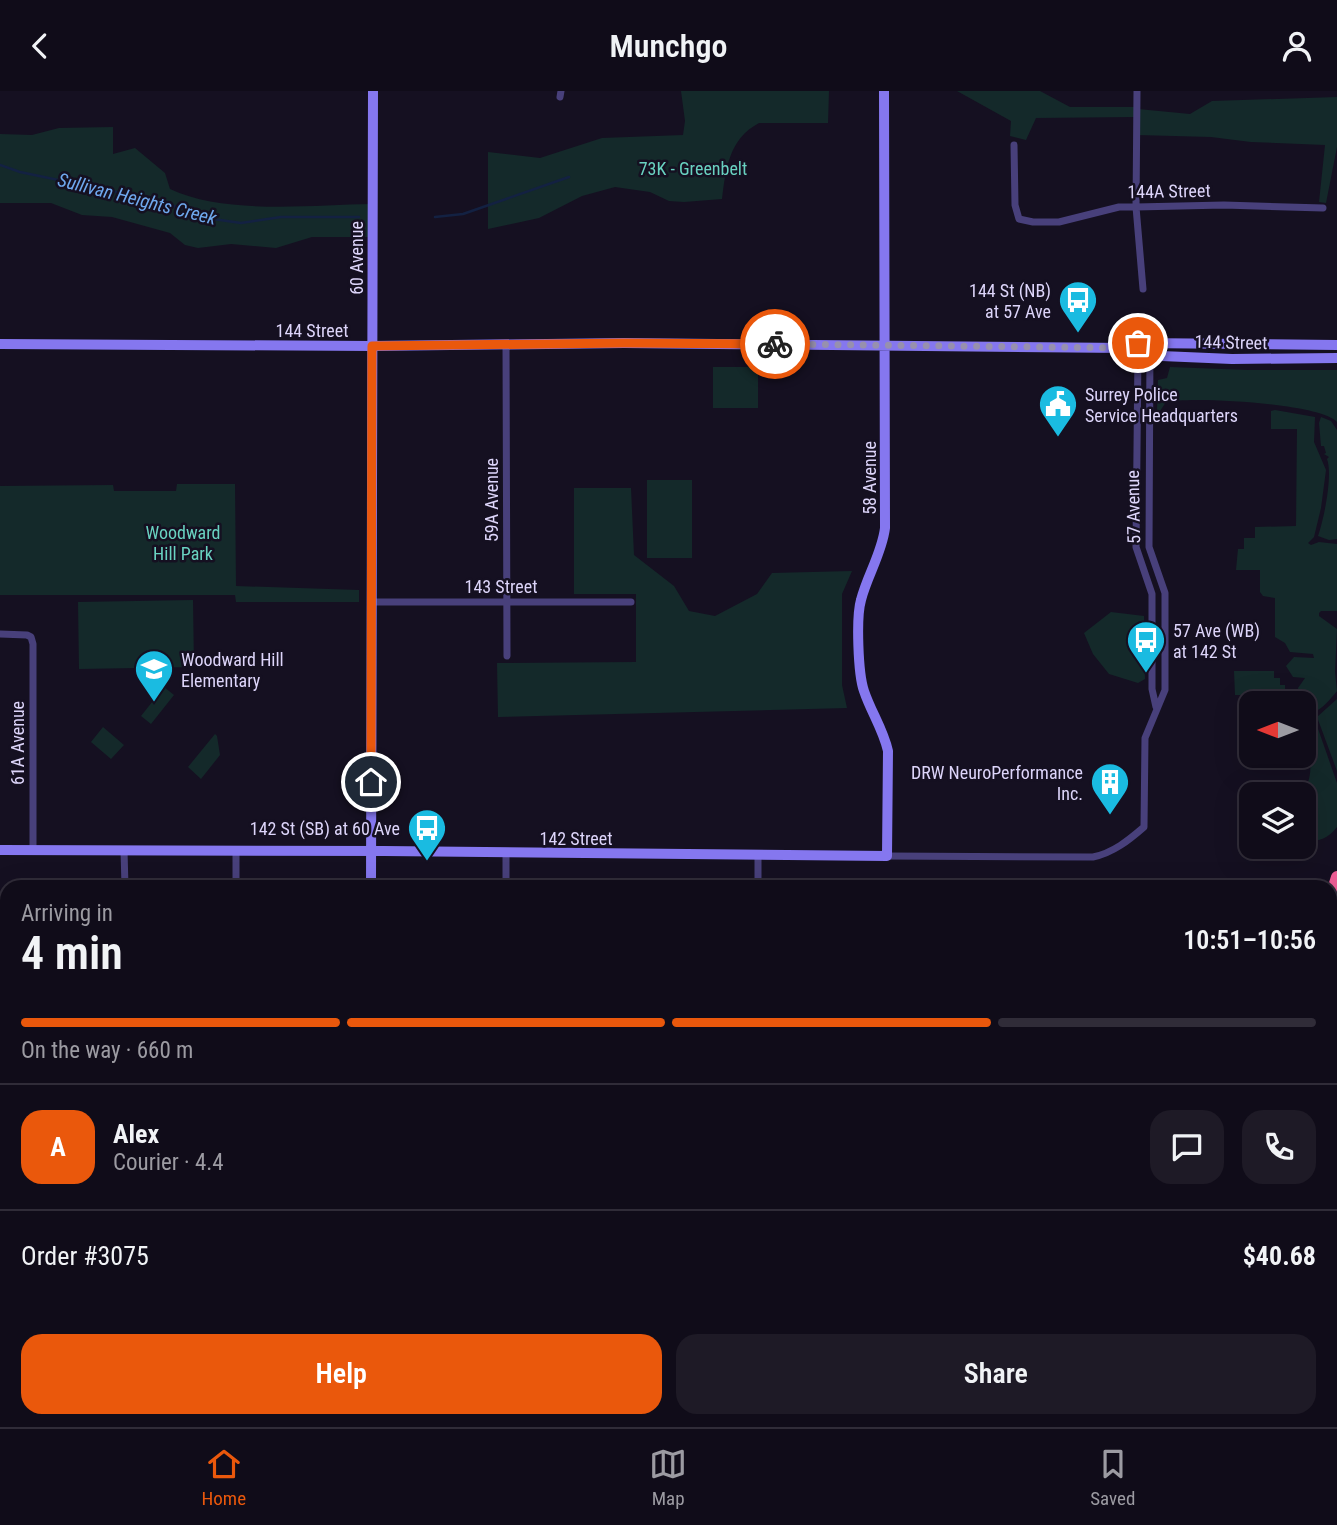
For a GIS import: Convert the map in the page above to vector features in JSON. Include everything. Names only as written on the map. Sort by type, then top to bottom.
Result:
[{"type":"street","name":"60 Avenue","points":[[371,880],[373,91]]},
{"type":"street","name":"58 Avenue","points":[[884,91],[885,528],[861,600],[859,663],[863,691],[884,735],[888,751],[887,856]]},
{"type":"street","points":[[1137,91],[1136,207],[1143,289]]},
{"type":"street","name":"144A Street","points":[[1014,145],[1015,205],[1018,219],[1059,222],[1119,207],[1224,205],[1323,208]]},
{"type":"street","name":"144 Street","points":[[0,344],[885,345],[1127,348],[1138,343],[1337,345]]},
{"type":"street","name":"57 Avenue","points":[[1138,343],[1136,547],[1152,594],[1152,689],[1156,708]]},
{"type":"street","name":"57 Avenue","points":[[1144,827],[1144,738],[1165,690],[1166,605],[1162,582],[1149,547],[1150,343]]},
{"type":"street","name":"59A Avenue","points":[[506,344],[507,656]]},
{"type":"street","points":[[1127,348],[1138,355]]},
{"type":"street","name":"144 Street","points":[[1138,355],[1232,359],[1337,358]]},
{"type":"street","name":"143 Street","points":[[372,601],[631,601]]},
{"type":"street","name":"61A Avenue","points":[[0,634],[27,635],[31,637],[33,644],[33,850]]},
{"type":"street","name":"142 Street","points":[[0,850],[1093,857],[1108,853],[1144,827]]},
{"type":"street","points":[[124,850],[124,880]]},
{"type":"street","points":[[236,850],[236,880]]},
{"type":"street","points":[[506,853],[506,880]]},
{"type":"street","points":[[758,855],[758,880]]},
{"type":"green space","name":"73K - Greenbelt","points":[[681,91],[829,91],[828,123],[759,123],[749,130],[741,137],[731,155],[722,199],[669,201],[650,192],[615,187],[582,196],[539,218],[488,229],[488,152],[540,158],[602,138],[683,135],[685,121]]},
{"type":"green space","points":[[957,91],[1040,91],[1070,107],[1134,107],[1134,117],[1036,118],[1026,140],[1010,136],[1011,121]]},
{"type":"green space","points":[[1337,97],[1337,147],[1326,203],[1319,202],[1325,145],[1137,135],[1138,109],[1190,114],[1212,101]]},
{"type":"green space","points":[[113,127],[113,154],[135,148],[165,173],[170,189],[192,197],[242,205],[296,207],[371,204],[370,237],[312,237],[276,248],[231,244],[198,248],[185,245],[170,233],[112,217],[82,215],[51,203],[0,203],[0,134],[32,135],[59,128]]},
{"type":"green space","points":[[713,367],[758,367],[758,408],[713,408]]},
{"type":"green space","points":[[1170,367],[1337,370],[1337,422],[1326,415],[1307,410],[1226,401],[1166,402],[1160,411],[1157,411],[1158,380],[1167,378]]},
{"type":"green space","points":[[1271,411],[1315,417],[1314,442],[1326,470],[1314,537],[1308,543],[1337,544],[1337,611],[1321,611],[1319,616],[1337,629],[1337,691],[1316,711],[1316,691],[1298,691],[1305,678],[1293,677],[1286,666],[1294,657],[1314,658],[1313,654],[1290,652],[1285,643],[1275,637],[1275,598],[1263,596],[1260,592],[1260,570],[1236,570],[1238,549],[1244,549],[1244,538],[1255,538],[1255,527],[1296,526],[1297,429],[1271,429]]},
{"type":"green space","points":[[1321,417],[1331,421],[1337,430],[1337,539],[1329,540],[1318,536],[1329,475],[1329,457],[1324,454],[1324,446],[1321,446]]},
{"type":"green space","points":[[647,480],[692,480],[692,558],[647,558]]},
{"type":"green space","name":"Woodward Hill Park","points":[[177,484],[235,484],[236,586],[359,590],[359,602],[236,602],[235,595],[0,595],[0,486],[113,485],[114,491],[176,491]]},
{"type":"green space","points":[[574,488],[631,488],[634,555],[674,586],[689,611],[715,616],[757,594],[772,573],[852,571],[842,594],[842,685],[847,708],[498,717],[497,663],[636,662],[636,594],[574,594]]},
{"type":"green space","points":[[193,600],[194,667],[79,669],[78,602]]},
{"type":"green space","points":[[1111,612],[1144,616],[1145,679],[1138,683],[1109,674],[1093,654],[1084,633]]},
{"type":"green space","points":[[1234,671],[1274,671],[1274,678],[1280,678],[1280,685],[1285,685],[1285,691],[1239,691],[1239,695],[1235,695]]},
{"type":"green space","points":[[164,687],[174,695],[151,724],[141,716]]},
{"type":"green space","points":[[1337,699],[1337,771],[1317,717]]},
{"type":"green space","points":[[1316,723],[1337,783],[1337,827],[1323,839],[1316,841],[1316,782],[1308,782],[1310,768],[1316,768]]},
{"type":"green space","points":[[103,727],[124,745],[111,759],[91,742]]},
{"type":"green space","points":[[215,734],[220,755],[201,779],[188,767]]},
{"type":"waterway","name":"Sullivan Heights Creek","points":[[0,165],[20,172],[135,196],[213,219],[241,223],[281,217],[359,217]]},
{"type":"waterway","name":"Sullivan Heights Creek","points":[[435,217],[463,214],[569,177]]},
{"type":"way so far","points":[[775,344],[1127,348],[1138,343]]},
{"type":"place","name":"144 St (NB) at 57 Ave","points":[[1078,334]]},
{"type":"place","name":"Surrey Police Service Headquarters","points":[[1058,438]]},
{"type":"place","name":"57 Ave (WB) at 142 St","points":[[1146,674]]},
{"type":"place","name":"Woodward Hill Elementary","points":[[154,703]]},
{"type":"place","name":"DRW NeuroPerformance Inc.","points":[[1110,816]]},
{"type":"place","name":"142 St (SB) at 60 Ave","points":[[427,862]]},
{"type":"route","points":[[371,782],[372,346],[775,344]]}]
